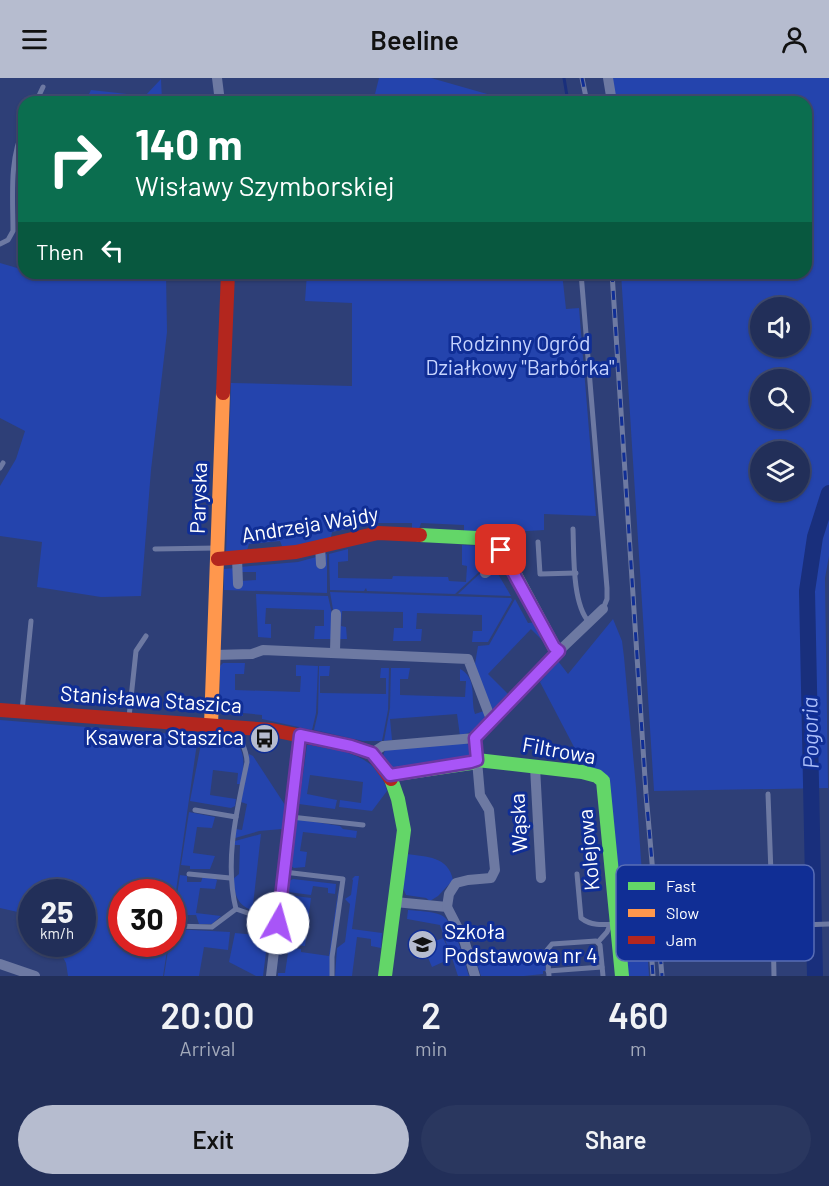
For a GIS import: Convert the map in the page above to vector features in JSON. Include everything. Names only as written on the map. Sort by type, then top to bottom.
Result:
[{"type":"street","points":[[217,78],[219,96]]},
{"type":"street","points":[[608,78],[611,96]]},
{"type":"street","name":"Paryska","points":[[211,725],[228,279]]},
{"type":"street","name":"Andrzeja Wajdy","points":[[218,554],[237,558],[296,552],[378,533],[496,539],[554,647],[559,651]]},
{"type":"street","points":[[320,546],[321,564]]},
{"type":"street","points":[[237,558],[238,584]]},
{"type":"street","points":[[485,573],[506,559]]},
{"type":"street","points":[[385,976],[404,830],[398,799],[390,775],[372,753],[382,746],[475,738],[603,609]]},
{"type":"street","points":[[335,651],[336,614]]},
{"type":"street","points":[[214,654],[252,654],[263,650],[335,651],[468,659],[492,722]]},
{"type":"street","name":"Stanisława Staszica","points":[[10,713],[237,727],[300,735],[372,753]]},
{"type":"street","points":[[271,976],[300,735]]},
{"type":"street","points":[[475,738],[480,795],[489,810],[495,870],[491,878],[456,883],[449,894],[447,907],[464,940],[475,976]]},
{"type":"street","name":"Filtrowa","points":[[390,775],[477,760],[582,772],[597,776],[603,781],[605,792]]},
{"type":"street","name":"Wąska","points":[[536,767],[540,878]]},
{"type":"street","name":"Kolejowa","points":[[605,792],[616,941]]},
{"type":"street","points":[[395,902],[447,907]]},
{"type":"street","name":"Kolejowa","points":[[619,961],[622,976]]},
{"type":"street","points":[[0,964],[35,976]]},
{"type":"lane","points":[[39,96],[43,87]]},
{"type":"lane","points":[[0,244],[8,240],[12,231],[14,159],[18,141]]},
{"type":"lane","points":[[582,279],[607,584],[607,599],[603,609]]},
{"type":"lane","points":[[573,529],[577,592],[585,618],[589,622]]},
{"type":"lane","points":[[538,542],[540,574],[576,573]]},
{"type":"lane","points":[[155,549],[218,554]]},
{"type":"lane","points":[[10,713],[30,621]]},
{"type":"lane","points":[[129,719],[136,651],[146,636]]},
{"type":"lane","points":[[236,909],[230,878],[236,817],[247,762],[247,754],[240,742],[237,727]]},
{"type":"lane","points":[[768,794],[771,865]]},
{"type":"lane","points":[[195,810],[236,817]]},
{"type":"lane","points":[[291,817],[363,825]]},
{"type":"lane","points":[[284,872],[342,879],[332,957],[332,976]]},
{"type":"lane","points":[[189,874],[230,878]]},
{"type":"lane","points":[[577,874],[581,918],[598,925],[613,924]]},
{"type":"lane","points":[[236,909],[278,923]]},
{"type":"lane","points":[[186,926],[212,927],[236,909]]},
{"type":"lane","points":[[602,967],[548,973],[547,950],[552,944],[598,942],[613,924]]},
{"type":"lane","points":[[814,925],[829,924]]},
{"type":"lane","points":[[598,942],[603,976]]},
{"type":"lane","points":[[470,960],[547,953]]},
{"type":"lane","points":[[774,961],[774,976]]},
{"type":"green space","points":[[379,78],[431,78],[494,96],[374,96]]},
{"type":"green space","points":[[605,78],[829,78],[829,556],[825,578],[828,788],[654,791],[621,279],[812,279],[812,96],[606,96]]},
{"type":"green space","points":[[161,79],[162,96],[145,96]]},
{"type":"green space","points":[[91,90],[145,96],[88,96]]},
{"type":"green space","points":[[0,263],[18,268],[18,279],[166,279],[167,332],[151,470],[141,596],[101,597],[37,587],[42,542],[0,536],[0,486],[16,459],[25,431],[0,418]]},
{"type":"green space","name":"Rodzinny Ogród Działkowy \"Barbórka\"","points":[[307,279],[563,279],[566,309],[579,308],[596,516],[544,514],[544,530],[498,533],[464,531],[464,525],[421,523],[419,529],[412,529],[412,523],[378,523],[378,528],[374,529],[372,524],[332,532],[331,537],[295,548],[282,546],[280,541],[249,544],[247,550],[226,555],[231,383],[352,386],[352,303],[305,301]]},
{"type":"green space","points":[[462,545],[483,546],[491,561],[455,594],[367,591],[366,588],[364,591],[330,590],[329,554],[348,549],[348,561],[338,562],[338,578],[448,577],[449,581],[466,582],[467,566],[462,565]]},
{"type":"green space","points":[[327,554],[327,593],[224,590],[224,569],[235,568],[240,581],[256,580],[256,572],[240,572],[240,567],[298,562]]},
{"type":"green space","points":[[489,565],[495,569],[511,596],[458,594]]},
{"type":"green space","points":[[330,592],[511,598],[512,600],[488,642],[472,642],[473,631],[482,631],[482,615],[417,613],[416,629],[422,629],[421,641],[393,641],[394,628],[403,628],[403,612],[342,611],[341,626],[346,627],[347,639],[338,639]]},
{"type":"green space","points":[[256,594],[328,596],[332,614],[333,639],[314,639],[315,626],[324,626],[324,610],[266,608],[265,624],[271,624],[271,638],[258,637]]},
{"type":"green space","points":[[515,599],[528,623],[537,622],[549,647],[531,629],[488,674],[511,697],[497,713],[489,710],[475,664],[478,646],[489,645]]},
{"type":"green space","points":[[613,619],[622,641],[624,657],[641,865],[616,865],[616,876],[607,777],[585,768],[540,682],[558,661],[568,674]]},
{"type":"green space","points":[[223,663],[245,663],[244,674],[235,674],[235,690],[300,692],[301,676],[296,676],[296,665],[318,666],[316,713],[312,730],[262,719],[262,715],[243,713],[243,716],[220,713],[220,666]]},
{"type":"green space","points":[[319,666],[330,666],[329,676],[320,676],[320,693],[386,694],[386,678],[380,678],[381,668],[389,668],[388,710],[382,741],[363,741],[314,730],[318,713]]},
{"type":"green space","points":[[391,668],[410,668],[408,679],[400,679],[400,695],[465,697],[466,681],[460,681],[460,669],[466,673],[471,683],[475,714],[484,711],[485,720],[479,729],[460,736],[457,714],[390,719],[392,740],[384,741],[390,708]]},
{"type":"green space","points":[[0,720],[198,736],[178,879],[108,879],[108,957],[166,957],[163,976],[68,976],[63,957],[96,957],[96,879],[18,879],[18,912],[0,908]]},
{"type":"green space","points":[[203,733],[232,735],[242,753],[241,784],[237,784],[238,773],[213,770],[210,795],[236,799],[235,806],[231,808],[190,801]]},
{"type":"green space","points":[[466,743],[473,749],[473,756],[398,769],[390,767],[383,756],[385,750]]},
{"type":"green space","points":[[311,744],[357,756],[376,769],[387,791],[372,811],[339,807],[340,800],[361,803],[363,782],[310,775],[307,794],[337,800],[335,809],[299,804],[307,745]]},
{"type":"green space","points":[[249,754],[253,756],[285,805],[282,829],[259,831],[235,838],[236,829],[242,830],[247,804],[241,802]]},
{"type":"green space","points":[[189,812],[215,817],[212,828],[197,827],[193,853],[215,856],[210,869],[190,869],[190,866],[181,865]]},
{"type":"green space","points":[[297,819],[357,831],[356,838],[303,832],[300,851],[307,852],[305,867],[294,868],[291,866]]},
{"type":"green space","points":[[261,834],[253,905],[267,907],[269,898],[273,898],[270,917],[243,906],[234,889],[233,879],[239,874],[240,845],[234,845],[235,841]]},
{"type":"green space","points":[[407,854],[429,857],[442,862],[447,866],[453,880],[430,901],[426,898],[406,895],[403,888]]},
{"type":"green space","points":[[180,875],[187,876],[187,882],[201,882],[203,876],[217,880],[215,889],[200,888],[196,913],[221,916],[212,924],[199,924],[196,915],[186,915],[186,879],[179,879]]},
{"type":"green space","points":[[359,876],[352,929],[382,933],[381,948],[371,946],[371,939],[357,937],[352,976],[335,976],[337,948],[345,942],[350,904],[345,899],[351,895],[352,879]]},
{"type":"green space","points":[[293,879],[336,884],[335,894],[328,893],[328,888],[313,886],[311,895],[288,892],[289,881]]},
{"type":"green space","points":[[339,884],[330,976],[278,976],[278,973],[285,973],[288,953],[280,951],[281,946],[329,956]]},
{"type":"green space","points":[[288,895],[311,898],[305,946],[281,943]]},
{"type":"green space","points":[[408,910],[433,913],[446,919],[458,942],[469,976],[458,976],[452,958],[432,967],[423,946],[443,938],[448,948],[440,925],[407,919]]},
{"type":"green space","points":[[186,930],[230,932],[228,950],[204,947],[199,976],[164,976],[167,957],[186,957]]},
{"type":"green space","points":[[235,933],[268,936],[263,976],[256,976],[229,962]]},
{"type":"green space","points":[[543,949],[546,971],[543,971],[543,974],[524,976],[481,976],[474,956]]},
{"type":"green space","points":[[624,961],[648,961],[649,976],[625,976]]},
{"type":"waterway","points":[[564,78],[567,96]]},
{"type":"waterway","name":"Pogoria","points":[[813,865],[807,591],[815,537],[829,493]]},
{"type":"waterway","name":"Pogoria","points":[[814,928],[815,976]]},
{"type":"railway","points":[[582,78],[586,96]]},
{"type":"railway","points":[[612,279],[652,865]]},
{"type":"railway","points":[[652,961],[653,976]]},
{"type":"railway","points":[[661,961],[662,976]]},
{"type":"traffic: fast","points":[[420,535],[496,539],[554,647],[559,651]]},
{"type":"traffic: fast","points":[[390,775],[471,763],[477,760],[582,772],[597,776],[603,781],[616,914]]},
{"type":"traffic: fast","points":[[385,976],[404,830],[398,799],[391,779]]},
{"type":"traffic: fast","points":[[621,961],[622,976]]},
{"type":"traffic: slow","points":[[211,725],[223,393]]},
{"type":"traffic: jam","points":[[223,393],[228,279]]},
{"type":"traffic: jam","points":[[218,559],[296,552],[378,533],[420,535]]},
{"type":"traffic: jam","points":[[0,710],[272,730],[351,746],[372,753],[391,779]]},
{"type":"place","name":"Ksawera Staszica","points":[[265,738]]},
{"type":"place","name":"Szkoła Podstawowa nr 4","points":[[423,944]]},
{"type":"route","points":[[278,923],[300,735],[372,753],[390,775],[471,762],[477,760],[475,738],[559,651],[554,647],[501,550]]}]
